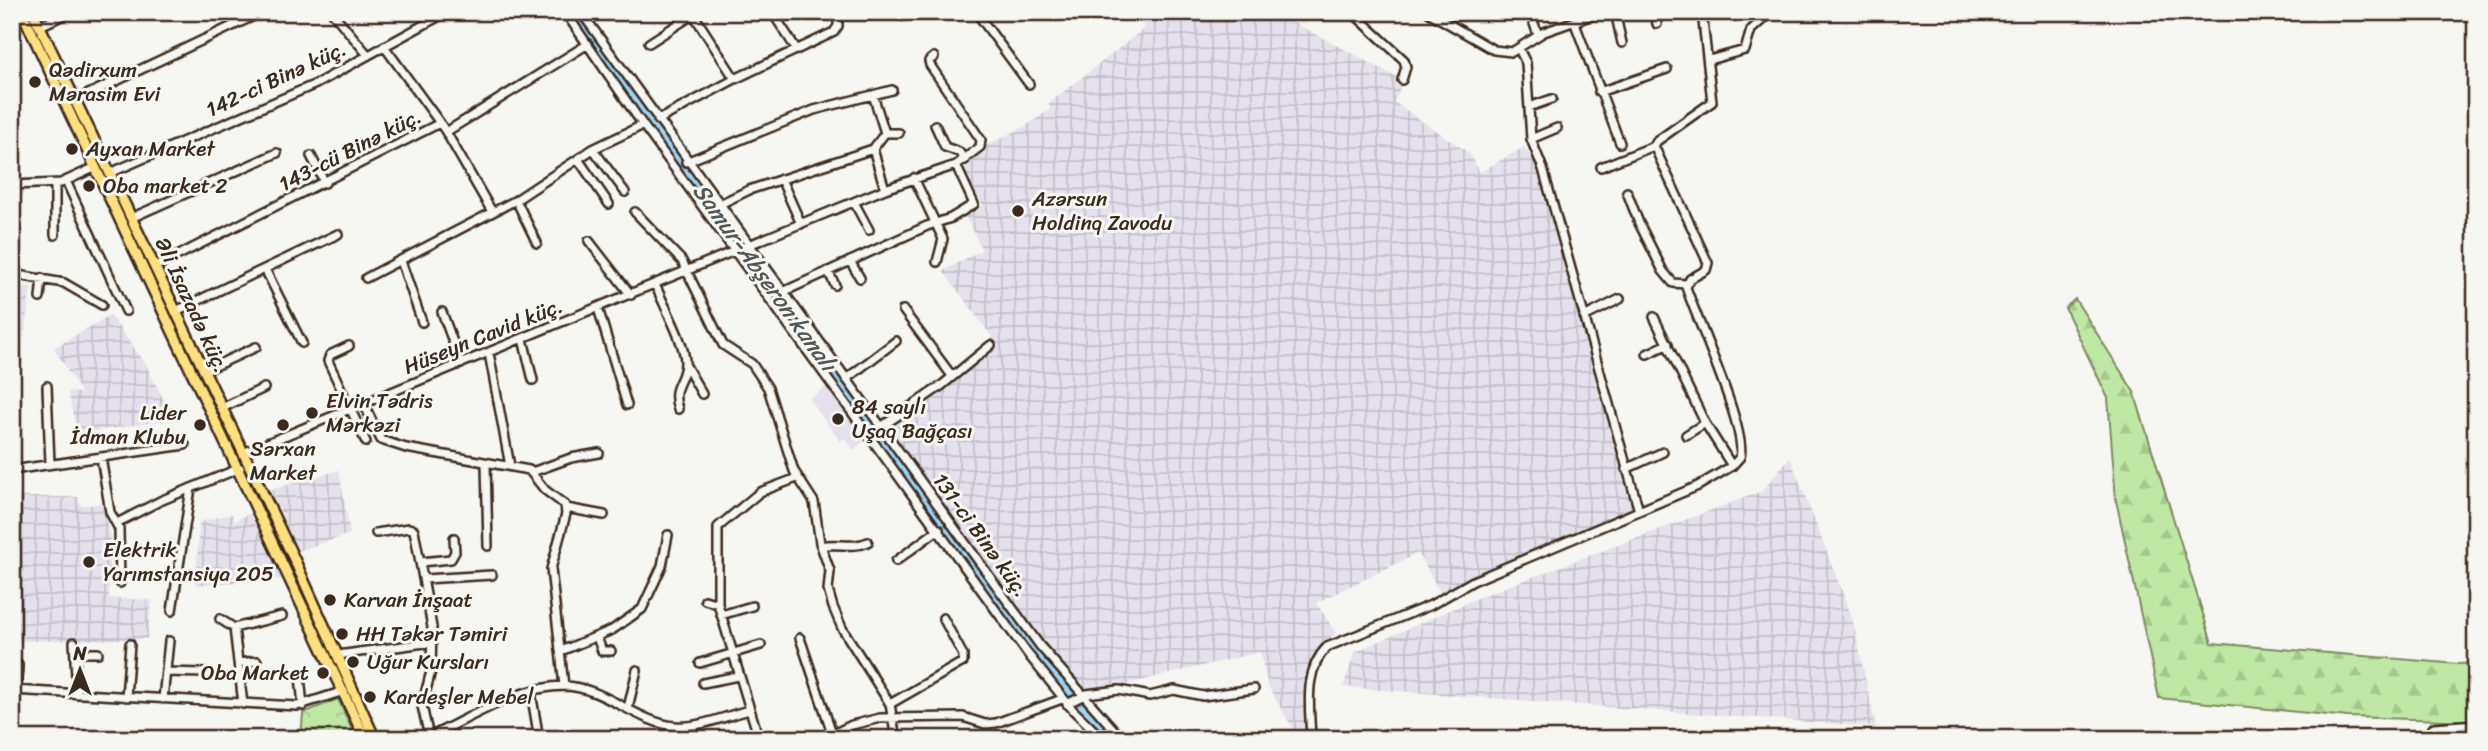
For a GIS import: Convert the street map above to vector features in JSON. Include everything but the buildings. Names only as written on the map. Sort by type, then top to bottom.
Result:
[{"type":"main road","points":[[22,12],[106,175]]},
{"type":"main road","points":[[33,12],[76,100],[101,165]]},
{"type":"main road","name":"Əli İsazadə küç.","points":[[106,175],[131,218],[176,311],[222,408],[239,455]]},
{"type":"main road","name":"Əli İsazadə küç.","points":[[106,175],[239,455]]},
{"type":"main road","points":[[239,455],[375,739]]},
{"type":"main road","points":[[244,466],[338,655],[365,739]]},
{"type":"street","points":[[40,26],[70,12]]},
{"type":"street","points":[[76,100],[262,12]]},
{"type":"street","points":[[332,12],[368,55]]},
{"type":"street","name":"142-ci Binə küç.","points":[[106,175],[316,83],[447,12]]},
{"type":"street","points":[[565,12],[643,125],[1065,701],[1103,739]]},
{"type":"street","name":"131-ci Binə küç.","points":[[581,12],[718,205],[1040,646],[1116,732]]},
{"type":"street","points":[[772,12],[797,50]]},
{"type":"street","points":[[658,120],[837,30],[838,12]]},
{"type":"street","points":[[976,12],[1029,84]]},
{"type":"street","points":[[1352,12],[1404,60],[1406,67],[1402,80]]},
{"type":"street","points":[[1428,12],[1494,50],[1506,53],[1519,49],[1538,35],[1601,12]]},
{"type":"street","points":[[1530,12],[1538,35]]},
{"type":"street","points":[[1615,12],[1622,43]]},
{"type":"street","points":[[1654,12],[1657,24]]},
{"type":"street","points":[[1601,167],[1654,146],[1657,141],[1712,102],[1702,12]]},
{"type":"street","points":[[1709,60],[1745,50],[1751,30],[1771,12]]},
{"type":"street","points":[[649,43],[693,13],[735,79]]},
{"type":"street","points":[[1574,21],[1620,143]]},
{"type":"street","name":"143-cü Binə küç.","points":[[155,267],[440,123],[446,132],[588,44]]},
{"type":"street","points":[[384,46],[440,123]]},
{"type":"street","points":[[1519,49],[1526,63],[1531,139],[1543,169],[1640,512]]},
{"type":"street","points":[[749,246],[914,178],[956,165],[980,147],[981,140],[929,63],[934,57]]},
{"type":"street","points":[[1599,92],[1667,69]]},
{"type":"street","points":[[687,162],[798,116],[892,90]]},
{"type":"street","points":[[873,96],[885,133]]},
{"type":"street","points":[[1529,107],[1552,99]]},
{"type":"street","points":[[366,278],[492,210],[516,200],[593,149],[643,125]]},
{"type":"street","points":[[935,125],[945,146],[960,152],[965,160]]},
{"type":"street","points":[[1531,139],[1557,128]]},
{"type":"street","points":[[446,132],[492,210]]},
{"type":"street","points":[[885,133],[898,133]]},
{"type":"street","points":[[718,205],[781,179],[873,149],[885,133]]},
{"type":"street","points":[[1627,192],[1663,271],[1673,283],[1686,284],[1706,270],[1707,263],[1654,146]]},
{"type":"street","points":[[593,149],[625,192]]},
{"type":"street","points":[[873,149],[885,190]]},
{"type":"street","points":[[131,218],[277,153]]},
{"type":"street","points":[[311,156],[324,183]]},
{"type":"street","points":[[578,159],[609,204]]},
{"type":"street","points":[[12,185],[55,184],[101,165]]},
{"type":"street","points":[[783,292],[951,218],[974,204],[956,165]]},
{"type":"street","points":[[914,178],[944,244],[937,262]]},
{"type":"street","points":[[781,179],[801,224]]},
{"type":"street","points":[[66,181],[126,311]]},
{"type":"street","points":[[55,184],[55,235]]},
{"type":"street","points":[[516,200],[537,243]]},
{"type":"street","points":[[854,202],[869,230]]},
{"type":"street","points":[[635,212],[678,255],[723,345],[752,364],[768,388],[797,478],[814,502],[821,546],[830,571],[828,590],[836,615],[890,704],[896,739]]},
{"type":"street","points":[[176,311],[338,234]]},
{"type":"street","points":[[589,241],[631,295]]},
{"type":"street","name":"Hüseyn Cavid küç.","points":[[239,455],[749,246]]},
{"type":"street","points":[[401,261],[422,323]]},
{"type":"street","points":[[850,261],[860,278]]},
{"type":"street","points":[[265,270],[302,343]]},
{"type":"street","points":[[828,271],[835,285]]},
{"type":"street","points":[[12,274],[64,283],[102,305]]},
{"type":"street","points":[[40,298],[42,278]]},
{"type":"street","points":[[1311,739],[1310,682],[1318,658],[1327,647],[1431,605],[1472,581],[1640,512],[1698,486],[1732,467],[1740,457],[1741,445],[1709,340],[1686,284]]},
{"type":"street","points":[[655,285],[685,364],[702,394]]},
{"type":"street","points":[[1584,317],[1620,299]]},
{"type":"street","points":[[598,308],[627,405]]},
{"type":"street","points":[[903,310],[952,376]]},
{"type":"street","points":[[443,312],[461,364]]},
{"type":"street","points":[[1654,317],[1705,423],[1732,467]]},
{"type":"street","points":[[523,339],[533,380]]},
{"type":"street","points":[[846,379],[896,341]]},
{"type":"street","points":[[1647,354],[1668,344]]},
{"type":"street","points":[[881,427],[991,345]]},
{"type":"street","points":[[349,346],[328,357],[366,442]]},
{"type":"street","points":[[204,371],[256,347]]},
{"type":"street","points":[[489,353],[510,467]]},
{"type":"street","points":[[678,409],[674,391],[685,364]]},
{"type":"street","points":[[47,386],[50,464]]},
{"type":"street","points":[[222,408],[264,388]]},
{"type":"street","points":[[364,404],[381,440],[405,448],[532,472],[571,458],[599,453]]},
{"type":"street","points":[[1686,435],[1705,423]]},
{"type":"street","points":[[12,470],[185,445]]},
{"type":"street","points":[[1626,468],[1663,452]]},
{"type":"street","points":[[102,457],[108,502],[120,538],[120,583]]},
{"type":"street","points":[[486,463],[488,546]]},
{"type":"street","points":[[117,523],[244,466]]},
{"type":"street","points":[[532,472],[536,481],[566,508],[604,516]]},
{"type":"street","points":[[759,739],[718,604],[718,527],[760,492],[797,478]]},
{"type":"street","points":[[172,611],[191,488]]},
{"type":"street","points":[[564,686],[551,569],[566,508]]},
{"type":"street","points":[[376,533],[412,528],[421,562],[432,642],[431,671],[422,706],[427,738],[478,713],[531,692],[564,686],[586,690],[674,726],[749,710]]},
{"type":"street","points":[[896,561],[939,529]]},
{"type":"street","points":[[561,651],[597,637],[642,609],[662,566],[668,535]]},
{"type":"street","points":[[421,562],[451,559],[455,552],[454,538]]},
{"type":"street","points":[[821,546],[840,543],[857,546],[869,542]]},
{"type":"street","points":[[424,579],[492,575]]},
{"type":"street","points":[[705,600],[718,604]]},
{"type":"street","points":[[721,615],[752,606]]},
{"type":"street","points":[[220,619],[234,628],[282,616]]},
{"type":"street","points":[[890,704],[963,662],[963,654],[943,618]]},
{"type":"street","points":[[234,628],[243,704]]},
{"type":"street","points":[[597,637],[602,651],[611,651]]},
{"type":"street","points":[[800,638],[832,733]]},
{"type":"street","points":[[163,699],[169,641]]},
{"type":"street","points":[[74,642],[77,694]]},
{"type":"street","points":[[338,655],[432,642]]},
{"type":"street","points":[[126,697],[130,644]]},
{"type":"street","points":[[700,663],[761,645]]},
{"type":"street","points":[[75,653],[97,653]]},
{"type":"street","points":[[239,663],[257,661]]},
{"type":"street","points":[[12,662],[18,665],[15,690],[303,706],[349,689]]},
{"type":"street","points":[[628,708],[637,670]]},
{"type":"street","points":[[166,672],[204,673]]},
{"type":"street","points":[[300,676],[303,706]]},
{"type":"street","points":[[703,683],[738,676]]},
{"type":"street","points":[[823,739],[867,720],[963,717],[980,723],[996,723],[1083,695],[1124,690],[1150,696],[1174,690],[1210,696],[1254,689]]},
{"type":"street","points":[[531,692],[539,739]]},
{"type":"street","points":[[2430,739],[2429,733],[2434,727],[2476,724]]},
{"type":"shaded area","points":[[1132,12],[1274,12],[1404,81],[1394,102],[1469,153],[1480,172],[1524,147],[1536,163],[1634,510],[1440,592],[1418,553],[1316,603],[1336,633],[1322,644],[1309,666],[1304,689],[1307,739],[1299,739],[1268,686],[1260,652],[1098,691],[1085,691],[1076,685],[889,429],[998,345],[943,271],[982,250],[965,216],[983,206],[963,167],[985,152],[983,147],[1024,127],[1051,109],[1048,104],[1145,28]]},
{"type":"shaded area","points":[[12,285],[31,288],[21,355],[12,353]]},
{"type":"shaded area","points":[[110,315],[145,363],[173,419],[77,434],[68,392],[81,393],[54,348]]},
{"type":"shaded area","name":"84 saylı Uşaq Bağçası","points":[[828,386],[868,438],[853,450],[845,438],[840,441],[809,399]]},
{"type":"shaded area","points":[[1790,457],[1852,617],[1876,727],[1343,687],[1355,652],[1482,596],[1762,491]]},
{"type":"shaded area","points":[[339,470],[350,534],[298,551],[270,490]]},
{"type":"shaded area","name":"Elektrik Yarımstansiya 205","points":[[12,497],[78,497],[81,506],[104,503],[110,534],[109,598],[152,600],[147,639],[12,641]]},
{"type":"shaded area","points":[[250,513],[281,579],[196,585],[199,522],[232,514],[235,521]]},
{"type":"green space","points":[[2075,299],[2134,392],[2212,643],[2458,664],[2476,663],[2476,721],[2348,717],[2159,698],[2116,500],[2108,398],[2065,308]]},
{"type":"green space","points":[[338,699],[356,739],[301,739],[303,713]]},
{"type":"waterway","name":"Samur-Abşeron kanalı","points":[[573,12],[1047,667],[1113,739]]},
{"type":"place","name":"Qədirxum Mərasim Evi","points":[[35,82]]},
{"type":"place","name":"Ayxan Market","points":[[72,149]]},
{"type":"place","name":"Oba market 2","points":[[89,186]]},
{"type":"place","name":"Azərsun Holdinq Zavodu","points":[[1018,211]]},
{"type":"place","name":"Elvin Tədris Mərkəzi","points":[[312,413]]},
{"type":"place","name":"84 saylı Uşaq Bağçası","points":[[838,419]]},
{"type":"place","name":"Lider İdman Klubu","points":[[200,425]]},
{"type":"place","name":"Sərxan Market","points":[[283,425]]},
{"type":"place","name":"Elektrik Yarımstansiya 205","points":[[89,562]]},
{"type":"place","name":"Karvan İnşaat","points":[[330,600]]},
{"type":"place","name":"HH Təkər Təmiri","points":[[342,634]]},
{"type":"place","name":"Uğur Kursları","points":[[353,662]]},
{"type":"place","name":"Oba Market","points":[[323,673]]},
{"type":"place","name":"Kardeşler Mebel","points":[[370,697]]}]
